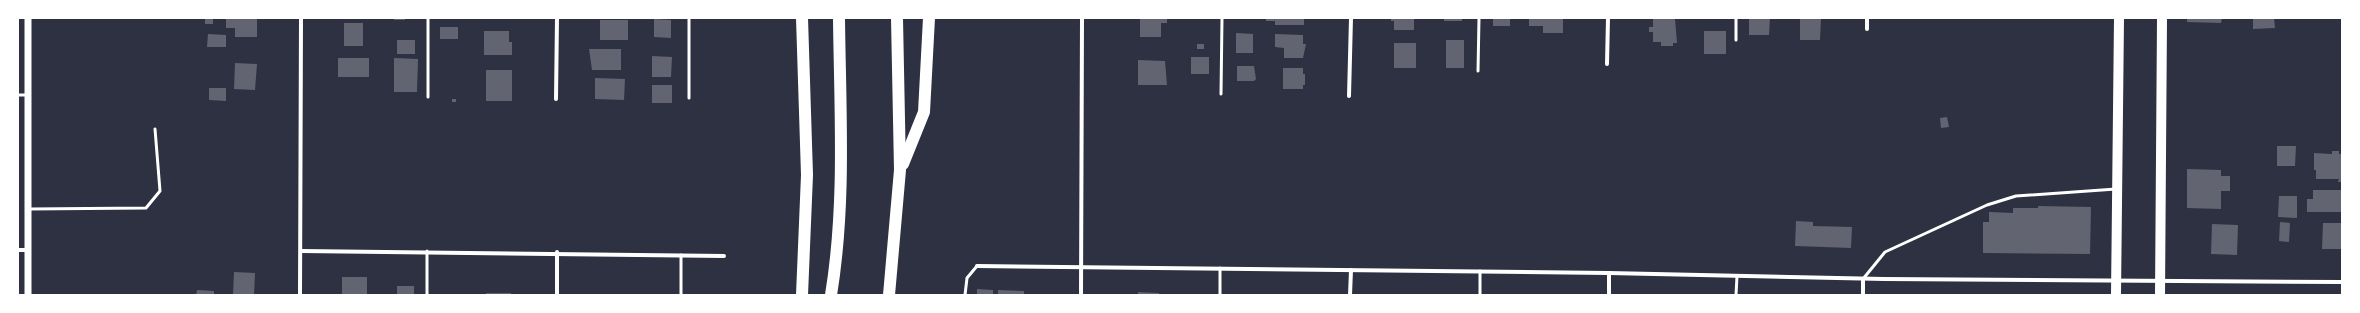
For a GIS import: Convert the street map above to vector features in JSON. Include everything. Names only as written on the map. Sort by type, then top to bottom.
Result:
[{"type":"highway","points":[[802,18],[807,175],[802,295]]},
{"type":"highway","points":[[831,295],[835,271],[840,190],[839,18]]},
{"type":"highway","points":[[889,295],[900,170],[897,18]]},
{"type":"highway","points":[[900,170],[924,112],[929,18]]},
{"type":"main road","points":[[2116,295],[2119,18]]},
{"type":"main road","points":[[2160,295],[2162,18]]},
{"type":"street","points":[[27,295],[28,18]]},
{"type":"street","points":[[300,295],[301,18]]},
{"type":"street","points":[[556,18],[556,99]]},
{"type":"street","points":[[1081,295],[1082,18]]},
{"type":"street","points":[[1349,96],[1351,18]]},
{"type":"street","points":[[1607,64],[1608,18]]},
{"type":"street","points":[[1867,18],[1867,29]]},
{"type":"street","points":[[18,250],[27,250]]},
{"type":"street","points":[[301,251],[557,252],[724,256]]},
{"type":"street","points":[[557,252],[557,295]]},
{"type":"street","points":[[977,266],[1480,271],[1863,279],[2342,282]]},
{"type":"street","points":[[1350,295],[1351,270]]},
{"type":"street","points":[[1609,273],[1609,295]]},
{"type":"street","points":[[1863,279],[1863,295]]},
{"type":"lane","points":[[428,18],[428,97]]},
{"type":"lane","points":[[689,18],[689,98]]},
{"type":"lane","points":[[1221,94],[1222,18]]},
{"type":"lane","points":[[1478,71],[1479,18]]},
{"type":"lane","points":[[1736,18],[1736,40]]},
{"type":"lane","points":[[18,95],[28,95]]},
{"type":"lane","points":[[27,209],[146,208],[160,190],[154,129]]},
{"type":"lane","points":[[1863,279],[1885,252],[1987,204],[2016,196],[2117,189]]},
{"type":"lane","points":[[427,251],[427,295]]},
{"type":"lane","points":[[681,255],[681,295]]},
{"type":"lane","points":[[965,295],[968,278],[977,266]]},
{"type":"lane","points":[[1220,268],[1220,295]]},
{"type":"lane","points":[[1480,271],[1480,295]]},
{"type":"lane","points":[[1736,295],[1737,276]]},
{"type":"building","points":[[205,18],[213,18],[213,24],[205,24]]},
{"type":"building","points":[[226,18],[257,18],[257,37],[235,37],[235,28],[226,28]]},
{"type":"building","points":[[394,18],[405,18],[405,20],[394,20]]},
{"type":"building","points":[[1140,18],[1167,18],[1167,23],[1161,23],[1161,37],[1140,37]]},
{"type":"building","points":[[1266,18],[1304,18],[1304,25],[1275,25],[1275,21],[1266,21]]},
{"type":"building","points":[[1391,18],[1414,18],[1414,30],[1394,30],[1394,21],[1391,21]]},
{"type":"building","points":[[1444,18],[1462,18],[1462,21],[1444,21]]},
{"type":"building","points":[[1493,18],[1510,18],[1510,26],[1493,26]]},
{"type":"building","points":[[1529,18],[1563,18],[1563,33],[1543,33],[1543,26],[1529,26]]},
{"type":"building","points":[[1749,18],[1770,18],[1769,35],[1749,35]]},
{"type":"building","points":[[1800,18],[1821,18],[1820,40],[1800,40]]},
{"type":"building","points":[[2187,18],[2222,18],[2221,23],[2187,22]]},
{"type":"building","points":[[2253,18],[2274,18],[2275,28],[2253,29]]},
{"type":"building","points":[[654,19],[671,20],[671,38],[654,37]]},
{"type":"building","points":[[1653,19],[1675,19],[1677,43],[1673,43],[1673,46],[1661,46],[1661,42],[1653,42],[1653,32],[1649,32],[1649,27],[1653,27]]},
{"type":"building","points":[[600,20],[628,20],[628,40],[600,40]]},
{"type":"building","points":[[344,23],[363,23],[363,46],[344,46]]},
{"type":"building","points":[[440,27],[458,27],[458,39],[440,39]]},
{"type":"building","points":[[484,31],[509,31],[509,42],[512,42],[512,55],[484,55]]},
{"type":"building","points":[[1704,31],[1726,31],[1726,54],[1704,54]]},
{"type":"building","points":[[1236,33],[1253,34],[1253,53],[1236,53]]},
{"type":"building","points":[[208,34],[226,35],[226,47],[207,47]]},
{"type":"building","points":[[1275,34],[1303,35],[1303,44],[1306,44],[1303,58],[1284,58],[1284,48],[1275,47]]},
{"type":"building","points":[[397,40],[415,40],[415,54],[397,54]]},
{"type":"building","points":[[1446,40],[1464,40],[1464,68],[1446,68]]},
{"type":"building","points":[[1394,43],[1416,43],[1416,68],[1394,68]]},
{"type":"building","points":[[1197,44],[1204,44],[1204,49],[1197,49]]},
{"type":"building","points":[[589,49],[621,49],[621,70],[592,70]]},
{"type":"building","points":[[652,56],[672,57],[671,77],[652,77]]},
{"type":"building","points":[[1191,57],[1209,57],[1209,74],[1191,74]]},
{"type":"building","points":[[338,58],[369,58],[369,77],[338,77]]},
{"type":"building","points":[[394,58],[418,59],[417,92],[394,92]]},
{"type":"building","points":[[1138,60],[1165,61],[1167,85],[1138,85]]},
{"type":"building","points":[[235,63],[257,64],[255,90],[234,89]]},
{"type":"building","points":[[1237,66],[1254,66],[1256,79],[1254,81],[1237,81]]},
{"type":"building","points":[[1283,68],[1303,68],[1303,74],[1305,74],[1305,85],[1303,85],[1303,89],[1283,89]]},
{"type":"building","points":[[486,70],[512,70],[512,101],[486,101]]},
{"type":"building","points":[[595,78],[625,79],[624,100],[595,99]]},
{"type":"building","points":[[652,85],[672,85],[672,103],[652,103]]},
{"type":"building","points":[[209,88],[226,88],[226,101],[209,100]]},
{"type":"building","points":[[452,99],[456,99],[456,102],[452,102]]},
{"type":"building","points":[[1947,117],[1949,127],[1941,128],[1940,118]]},
{"type":"building","points":[[2277,146],[2296,146],[2295,166],[2277,166]]},
{"type":"building","points":[[2332,151],[2339,151],[2339,154],[2342,154],[2342,182],[2338,182],[2339,179],[2316,179],[2316,170],[2314,170],[2314,153],[2332,154]]},
{"type":"building","points":[[2187,169],[2221,170],[2221,176],[2230,176],[2230,191],[2221,191],[2221,209],[2187,208]]},
{"type":"building","points":[[2313,190],[2342,190],[2342,212],[2307,212],[2307,199],[2313,199]]},
{"type":"building","points":[[2279,196],[2297,196],[2297,218],[2278,217]]},
{"type":"building","points":[[2038,206],[2091,207],[2090,254],[1983,253],[1983,222],[1989,222],[1989,212],[2013,213],[2013,208],[2038,208]]},
{"type":"building","points":[[1796,221],[1813,222],[1813,226],[1852,227],[1851,248],[1795,246]]},
{"type":"building","points":[[2280,222],[2290,223],[2289,242],[2279,241]]},
{"type":"building","points":[[2323,223],[2342,223],[2342,249],[2322,249]]},
{"type":"building","points":[[2212,224],[2238,225],[2237,255],[2211,254]]},
{"type":"building","points":[[234,272],[255,273],[254,295],[233,295]]},
{"type":"building","points":[[342,277],[367,277],[367,295],[342,295]]},
{"type":"building","points":[[397,286],[414,286],[414,295],[397,295]]},
{"type":"building","points":[[977,289],[993,290],[993,295],[977,295]]},
{"type":"building","points":[[197,290],[214,291],[214,295],[196,295]]},
{"type":"building","points":[[998,290],[1024,291],[1024,295],[998,295]]},
{"type":"building","points":[[1138,292],[1159,293],[1159,295],[1138,295]]},
{"type":"building","points":[[486,293],[511,293],[511,295],[486,295]]}]
